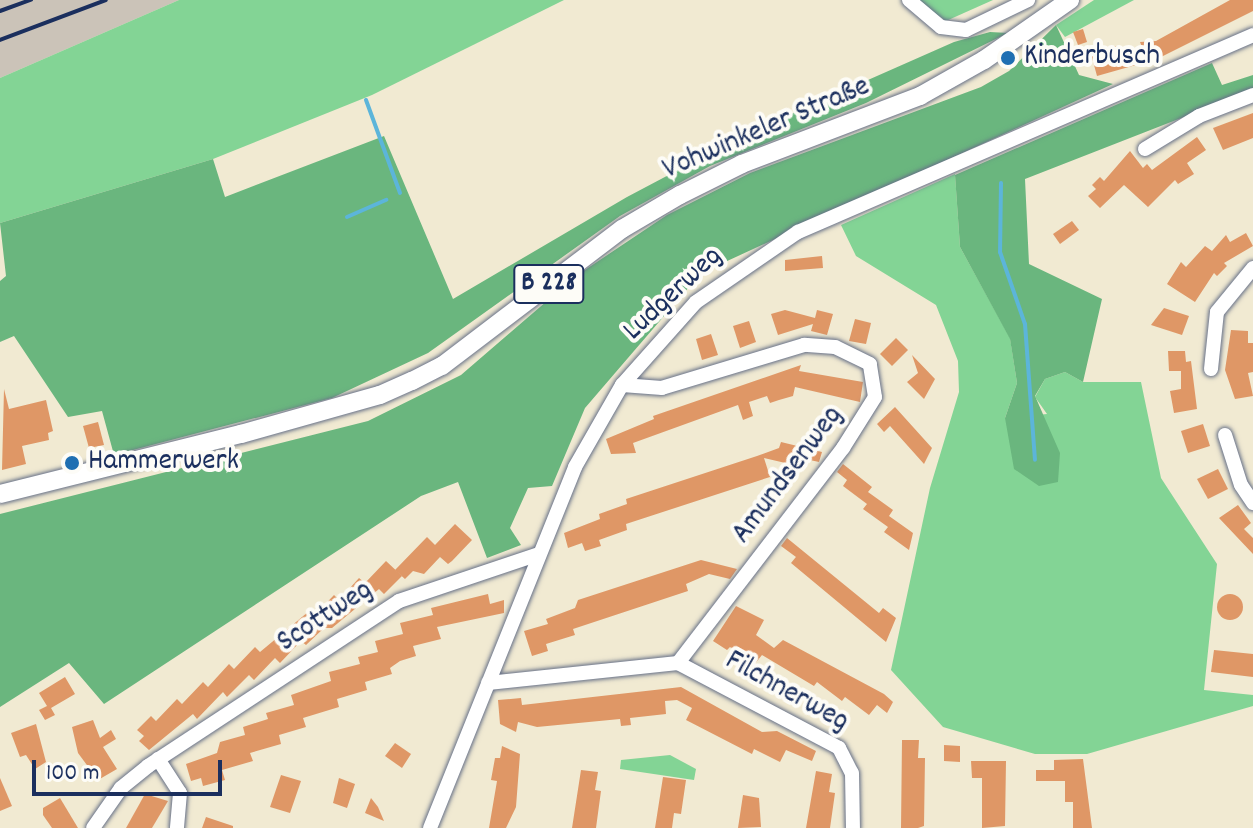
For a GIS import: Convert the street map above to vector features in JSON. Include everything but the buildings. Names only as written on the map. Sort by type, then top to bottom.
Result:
[{"type":"main road","name":"Vohwinkeler Straße","points":[[0,494],[241,434],[412,381],[442,366],[622,229],[680,195],[742,164],[920,96],[1070,0]]},
{"type":"street","points":[[909,0],[941,27],[966,30],[1028,0]]},
{"type":"street","name":"Ludgerweg","points":[[430,828],[575,467],[622,385],[696,302],[798,232],[1253,35]]},
{"type":"street","points":[[1145,149],[1199,116],[1253,95]]},
{"type":"street","points":[[1211,369],[1217,312],[1253,268]]},
{"type":"street","name":"Amundsenweg","points":[[622,385],[662,388],[804,345],[853,353],[870,364],[875,380],[867,414],[678,663]]},
{"type":"street","points":[[1225,435],[1241,485],[1253,503]]},
{"type":"street","name":"Scottweg","points":[[93,828],[121,788],[158,759],[399,601],[539,554]]},
{"type":"street","points":[[488,683],[678,663]]},
{"type":"street","name":"Filchnerweg","points":[[678,663],[839,748],[852,773],[853,828]]},
{"type":"street","points":[[158,759],[180,793],[177,828]]},
{"type":"shaded area","points":[[0,0],[179,0],[0,78]]},
{"type":"green space","points":[[179,0],[564,0],[372,95],[213,159],[0,223],[0,78]]},
{"type":"green space","points":[[916,0],[993,0],[946,21]]},
{"type":"green space","points":[[1094,0],[1134,0],[1065,37],[1056,25]]},
{"type":"green space","points":[[1056,25],[1079,75],[1113,84],[701,273],[585,408],[552,486],[528,488],[510,528],[521,545],[487,558],[458,482],[421,496],[104,704],[69,663],[0,707],[0,514],[368,421],[461,375],[576,276],[667,215],[750,173],[981,87],[1009,71]]},
{"type":"green space","points":[[990,32],[1008,33],[866,103],[710,166],[620,216],[428,353],[332,398],[114,455],[102,411],[68,417],[14,336],[0,342],[0,281],[6,276],[0,223],[213,159],[225,197],[384,136],[453,299],[627,197],[750,132],[954,42]]},
{"type":"green space","points":[[1212,63],[1222,85],[1253,75],[1253,90],[1025,179],[1029,264],[1102,299],[1083,382],[1065,372],[1045,379],[1035,396],[1060,453],[1058,482],[1039,486],[1014,469],[1005,418],[1017,383],[1010,339],[960,247],[955,175]]},
{"type":"green space","points":[[955,174],[960,247],[1010,338],[1017,383],[1005,418],[1047,414],[1035,397],[1045,379],[1065,372],[1083,382],[1141,382],[1161,478],[1217,564],[1204,690],[1253,695],[1253,706],[1087,754],[1035,754],[943,727],[891,670],[930,488],[959,392],[958,361],[936,305],[856,256],[841,225]]},
{"type":"green space","points":[[670,755],[696,769],[694,780],[620,769],[621,760]]},
{"type":"waterway","points":[[366,100],[400,193]]},
{"type":"waterway","points":[[1001,183],[1000,252],[1025,324],[1035,460]]},
{"type":"waterway","points":[[347,217],[386,200]]},
{"type":"railway","points":[[0,11],[31,0]]},
{"type":"railway","points":[[0,40],[106,0]]},
{"type":"place","name":"Kinderbusch","points":[[1008,58]]},
{"type":"place","name":"Hammerwerk","points":[[72,463]]}]
